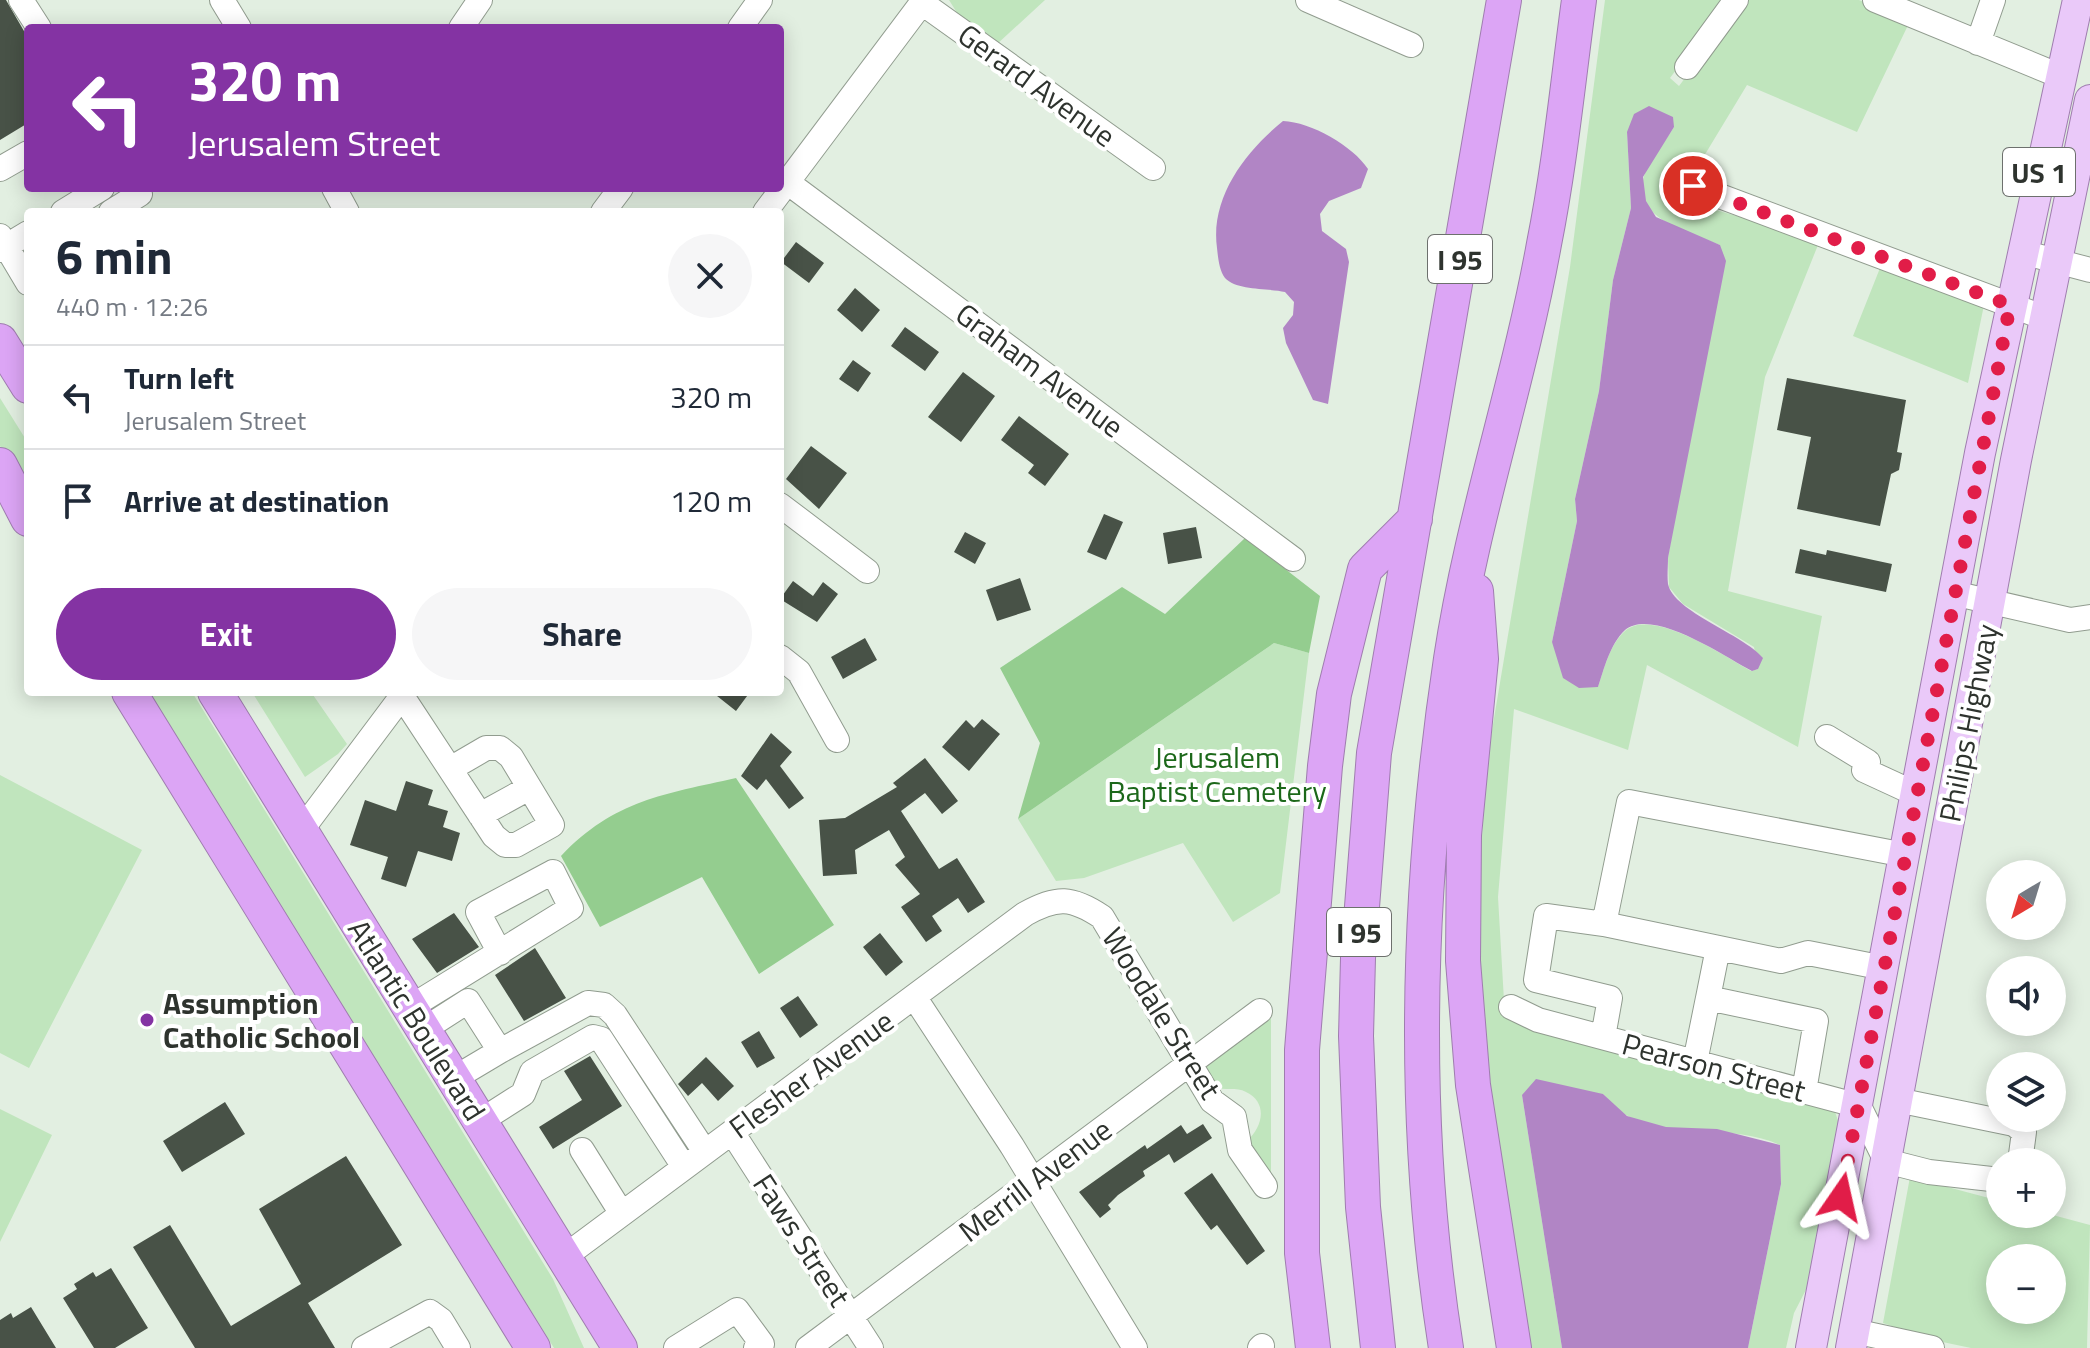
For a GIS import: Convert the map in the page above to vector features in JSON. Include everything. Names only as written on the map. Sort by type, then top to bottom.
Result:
[{"type":"highway","name":"I 95","points":[[1378,1348],[1356,1102],[1358,958],[1374,753],[1388,654],[1415,519],[1504,0]]},
{"type":"highway","name":"I 95","points":[[1446,1348],[1428,1184],[1423,985],[1435,791],[1451,656],[1544,245],[1579,0]]},
{"type":"highway","points":[[0,341],[24,380]]},
{"type":"highway","points":[[0,364],[24,383]]},
{"type":"highway","points":[[0,465],[24,511]]},
{"type":"highway","points":[[1298,1348],[1302,1253],[1303,1001],[1334,694],[1365,569],[1415,519]]},
{"type":"highway","points":[[1473,551],[1481,659],[1464,835],[1463,961],[1473,1085],[1514,1348]]},
{"type":"highway","points":[[131,696],[533,1348]]},
{"type":"highway","name":"Atlantic Boulevard","points":[[217,696],[620,1348]]},
{"type":"highway","points":[[1302,1253],[1313,1348]]},
{"type":"main road","name":"Philips Highway","points":[[1811,1348],[2010,305],[2078,0]]},
{"type":"main road","name":"Philips Highway","points":[[1852,1339],[1990,602],[2090,100]]},
{"type":"main road","points":[[0,500],[24,533]]},
{"type":"street","points":[[21,0],[36,24]]},
{"type":"street","points":[[222,0],[237,24]]},
{"type":"street","points":[[464,24],[480,0]]},
{"type":"street","points":[[743,24],[760,0]]},
{"type":"street","points":[[1308,0],[1411,45]]},
{"type":"street","points":[[1687,67],[1736,0]]},
{"type":"street","points":[[1875,0],[2060,76]]},
{"type":"street","points":[[1978,43],[1993,0]]},
{"type":"street","points":[[784,186],[923,1]]},
{"type":"street","name":"Gerard Avenue","points":[[923,1],[1153,168]]},
{"type":"street","points":[[0,169],[24,155]]},
{"type":"street","name":"Graham Avenue","points":[[787,182],[1293,559]]},
{"type":"street","points":[[1693,186],[2045,318]]},
{"type":"street","points":[[70,208],[96,192]]},
{"type":"street","points":[[120,208],[143,198]]},
{"type":"street","points":[[24,235],[2,244],[24,271]]},
{"type":"street","points":[[2022,252],[2090,270]]},
{"type":"street","points":[[784,508],[867,571]]},
{"type":"street","points":[[1953,593],[2083,624]]},
{"type":"street","points":[[784,660],[799,672],[837,740]]},
{"type":"street","points":[[300,832],[402,696]]},
{"type":"street","points":[[405,696],[450,769],[480,815],[505,845],[516,845],[552,825],[511,757],[500,748],[486,748],[450,769]]},
{"type":"street","points":[[1827,737],[1868,762],[1864,770],[1916,794]]},
{"type":"street","points":[[480,815],[529,788]]},
{"type":"street","points":[[1604,924],[1629,802],[1905,855]]},
{"type":"street","name":"Flesher Avenue","points":[[564,1257],[1025,914],[1063,901]]},
{"type":"street","name":"Woodale Street","points":[[1063,901],[1081,903],[1102,917],[1212,1101],[1234,1117],[1240,1150],[1265,1186]]},
{"type":"street","points":[[1603,1037],[1610,998],[1536,980],[1546,916],[1604,924],[1781,961],[1808,953],[1884,968]]},
{"type":"street","points":[[1695,1062],[1718,948]]},
{"type":"street","points":[[416,1019],[500,953]]},
{"type":"street","points":[[915,998],[1135,1348]]},
{"type":"street","points":[[1708,998],[1816,1021],[1804,1091]]},
{"type":"street","points":[[416,1019],[468,1001],[500,1051]]},
{"type":"street","points":[[453,1079],[588,1003],[604,1005],[615,1015],[705,1152]]},
{"type":"street","name":"Pearson Street","points":[[1511,1007],[1538,1020],[1859,1106]]},
{"type":"street","name":"Merrill Avenue","points":[[808,1348],[1260,1011]]},
{"type":"street","points":[[479,1122],[523,1094],[532,1072],[593,1037],[601,1039],[684,1167]]},
{"type":"street","points":[[1897,1100],[2014,1124],[2024,1132],[2022,1148]]},
{"type":"street","points":[[1859,1106],[1886,1161],[1929,1172],[1986,1178]]},
{"type":"street","name":"Faws Street","points":[[732,1132],[871,1348]]},
{"type":"street","points":[[582,1150],[622,1214]]},
{"type":"street","points":[[676,1348],[737,1310],[761,1347]]},
{"type":"street","points":[[364,1348],[430,1312],[441,1320],[458,1348]]},
{"type":"street","points":[[597,1312],[609,1348]]},
{"type":"street","points":[[1852,1339],[1932,1348]]},
{"type":"green space","points":[[949,0],[1045,0],[996,45],[959,16]]},
{"type":"green space","points":[[1605,0],[1728,0],[1670,78],[1679,86],[1744,0],[1859,0],[1910,21],[1857,132],[1747,85],[1678,199],[1820,240],[1765,377],[1728,591],[1822,616],[1798,747],[1647,665],[1628,750],[1514,709],[1498,897],[1505,1018],[1827,1105],[1835,1112],[1840,1126],[1813,1276],[1794,1313],[1786,1348],[1748,1348],[1781,1184],[1780,1145],[1762,1138],[1643,1123],[1623,1113],[1603,1094],[1522,1095],[1562,1348],[1529,1348],[1498,1146],[1487,1045],[1482,994],[1480,870],[1489,748],[1570,267]],"holes":[[[1674,127],[1646,170],[1642,191],[1646,203],[1666,222],[1720,245],[1668,558],[1669,587],[1683,604],[1754,647],[1758,669],[1751,671],[1670,629],[1637,625],[1625,631],[1615,643],[1598,687],[1552,642],[1577,521],[1575,499],[1599,391],[1613,280],[1631,208],[1627,132]]]},
{"type":"green space","points":[[1882,263],[1984,305],[1968,383],[1853,336]]},
{"type":"green space","points":[[0,398],[24,437],[24,485],[0,446]]},
{"type":"green space","points":[[1245,538],[1320,596],[1309,653],[1274,643],[1018,819],[1040,743],[1000,668],[1122,587],[1165,614]]},
{"type":"green space","name":"Jerusalem Baptist Cemetery","points":[[1274,643],[1309,653],[1280,893],[1233,922],[1183,843],[1084,878],[1056,881],[1018,819]]},
{"type":"green space","points":[[151,696],[194,696],[553,1279],[584,1348],[554,1348]]},
{"type":"green space","points":[[254,696],[314,696],[347,744],[305,777]]},
{"type":"green space","points":[[0,775],[142,850],[29,1068],[0,1053]]},
{"type":"green space","points":[[736,778],[834,925],[759,974],[702,877],[600,927],[561,856],[601,822],[621,811],[663,795]]},
{"type":"green space","points":[[1271,1018],[1271,1180],[1247,1141],[1261,1116],[1258,1102],[1242,1090],[1214,1086],[1205,1069],[1210,1062]]},
{"type":"green space","points":[[0,1109],[52,1135],[0,1242]]},
{"type":"green space","points":[[1910,1177],[1986,1197],[1986,1228],[2066,1228],[2066,1219],[2090,1225],[2087,1348],[1971,1348],[1933,1340],[1883,1323]]},
{"type":"shaded area","points":[[1649,106],[1673,117],[1674,127],[1643,177],[1646,201],[1656,217],[1720,245],[1726,261],[1668,558],[1668,584],[1683,604],[1741,640],[1763,658],[1758,669],[1752,671],[1670,629],[1637,625],[1625,630],[1615,642],[1598,687],[1579,688],[1563,678],[1552,642],[1577,521],[1575,499],[1599,391],[1613,280],[1631,208],[1627,132],[1634,114]]},
{"type":"shaded area","points":[[1283,121],[1306,126],[1330,137],[1352,152],[1368,169],[1361,188],[1329,201],[1320,214],[1322,231],[1346,249],[1349,262],[1328,404],[1313,400],[1286,343],[1283,328],[1293,315],[1294,302],[1285,292],[1230,282],[1223,275],[1218,259],[1216,229],[1225,193],[1256,146]]},
{"type":"shaded area","points":[[1536,1079],[1603,1094],[1627,1116],[1666,1127],[1717,1129],[1780,1145],[1781,1184],[1748,1348],[1562,1348],[1522,1095]]},
{"type":"building","points":[[0,0],[6,0],[24,31],[24,125],[0,140]]},
{"type":"building","points":[[796,242],[824,263],[809,283],[784,264],[784,258]]},
{"type":"building","points":[[855,288],[880,310],[862,332],[837,310]]},
{"type":"building","points":[[905,327],[939,352],[925,371],[891,346]]},
{"type":"building","points":[[853,360],[871,373],[858,392],[839,379]]},
{"type":"building","points":[[963,372],[995,396],[961,442],[928,417]]},
{"type":"building","points":[[1787,378],[1906,400],[1897,452],[1902,453],[1899,470],[1891,474],[1880,526],[1797,509],[1811,437],[1777,430]]},
{"type":"building","points":[[1019,416],[1069,454],[1045,486],[1028,473],[1034,465],[1001,440]]},
{"type":"building","points":[[811,446],[847,473],[819,509],[786,479]]},
{"type":"building","points":[[1104,514],[1123,522],[1106,560],[1087,552]]},
{"type":"building","points":[[1196,527],[1202,558],[1168,564],[1163,533]]},
{"type":"building","points":[[965,532],[986,543],[975,564],[954,552]]},
{"type":"building","points":[[1800,549],[1826,555],[1827,550],[1892,564],[1886,592],[1795,573]]},
{"type":"building","points":[[1020,578],[1031,610],[997,621],[986,590]]},
{"type":"building","points":[[793,581],[813,596],[823,582],[838,594],[817,622],[784,601],[784,593]]},
{"type":"building","points":[[865,638],[877,660],[843,679],[831,657]]},
{"type":"building","points":[[717,696],[747,696],[736,711]]},
{"type":"building","points":[[982,719],[1000,734],[969,771],[942,747],[966,720],[974,728]]},
{"type":"building","points":[[771,733],[792,752],[780,766],[804,798],[789,809],[766,779],[757,790],[741,776]]},
{"type":"building","points":[[925,758],[958,801],[942,814],[925,793],[901,811],[939,869],[957,858],[985,902],[968,913],[958,898],[932,916],[942,931],[926,942],[901,907],[920,894],[895,865],[905,857],[889,830],[855,850],[857,874],[823,876],[819,820],[845,818],[897,787],[893,783]]},
{"type":"building","points":[[406,781],[433,790],[428,805],[448,811],[443,827],[460,833],[452,861],[418,851],[406,887],[381,879],[388,857],[350,845],[365,800],[396,811]]},
{"type":"building","points":[[454,913],[479,947],[437,973],[412,939]]},
{"type":"building","points":[[880,933],[903,962],[886,976],[863,947]]},
{"type":"building","points":[[535,948],[566,998],[524,1021],[495,975]]},
{"type":"building","points":[[798,996],[818,1025],[800,1038],[780,1008]]},
{"type":"building","points":[[759,1031],[775,1058],[757,1068],[741,1042]]},
{"type":"building","points":[[590,1056],[622,1106],[553,1149],[539,1127],[582,1100],[564,1071]]},
{"type":"building","points":[[706,1057],[734,1086],[718,1101],[702,1083],[688,1096],[678,1084]]},
{"type":"building","points":[[225,1102],[245,1134],[182,1172],[163,1141]]},
{"type":"building","points":[[1203,1124],[1212,1138],[1174,1163],[1169,1154],[1143,1171],[1145,1176],[1118,1195],[1108,1205],[1111,1209],[1100,1218],[1079,1192],[1145,1145],[1147,1149],[1181,1125],[1187,1134]]},
{"type":"building","points":[[346,1156],[402,1245],[308,1303],[335,1348],[195,1348],[133,1247],[170,1225],[231,1326],[301,1284],[259,1209]]},
{"type":"building","points":[[1212,1173],[1265,1251],[1247,1265],[1217,1225],[1211,1230],[1184,1193]]},
{"type":"building","points":[[111,1268],[148,1328],[115,1348],[94,1348],[63,1298],[77,1289],[74,1284],[93,1272],[96,1277]]},
{"type":"building","points":[[31,1307],[56,1348],[0,1348],[0,1320],[11,1313],[13,1318]]},
{"type":"place","name":"Assumption Catholic School","points":[[147,1020]]},
{"type":"route","points":[[1693,186],[2010,305],[1958,565],[1841,1197]]}]
